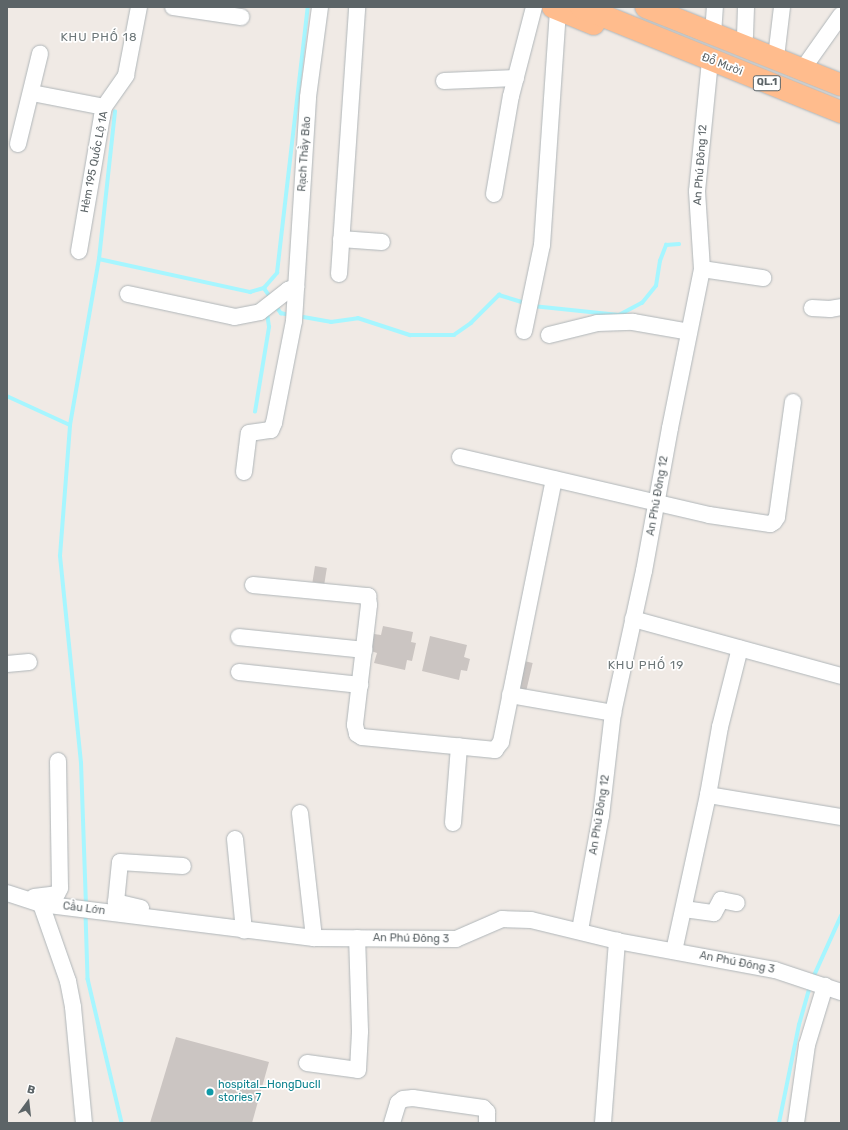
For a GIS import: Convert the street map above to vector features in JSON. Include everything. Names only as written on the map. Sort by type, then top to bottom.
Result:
[{"type":"highway","name":"Đỗ Mười","points":[[581,7],[701,57],[841,112]]},
{"type":"highway","name":"QL.1","points":[[646,7],[805,65],[841,74]]},
{"type":"highway","name":"Đỗ Mười","points":[[555,8],[668,54],[701,57]]},
{"type":"highway","points":[[701,57],[727,36]]},
{"type":"highway","name":"QL.1","points":[[727,36],[777,49],[841,85]]},
{"type":"street","name":"Hẻm 195 Quốc Lộ 1A","points":[[79,251],[104,107],[126,75],[139,7]]},
{"type":"street","points":[[173,7],[241,17]]},
{"type":"street","name":"Rạch Thầy Bảo","points":[[244,472],[249,433],[271,430],[274,423],[294,321],[308,97],[320,7]]},
{"type":"street","points":[[339,274],[357,7]]},
{"type":"street","points":[[494,194],[516,78],[534,7]]},
{"type":"street","points":[[715,7],[727,36]]},
{"type":"street","points":[[727,36],[746,7]]},
{"type":"street","points":[[777,49],[782,7]]},
{"type":"street","points":[[524,331],[533,297],[542,245],[555,8]]},
{"type":"street","points":[[805,65],[841,15]]},
{"type":"street","points":[[18,144],[32,93],[40,54]]},
{"type":"street","name":"An Phú Đông 12","points":[[580,930],[601,816],[613,713],[634,619],[702,269],[697,191],[701,57]]},
{"type":"street","points":[[444,81],[516,78]]},
{"type":"street","points":[[32,93],[104,107]]},
{"type":"street","points":[[342,239],[382,242]]},
{"type":"street","points":[[702,269],[763,278]]},
{"type":"street","points":[[128,294],[235,317],[248,316],[261,311],[288,290],[296,294]]},
{"type":"street","points":[[812,308],[830,309],[841,306]]},
{"type":"street","points":[[549,335],[597,323],[633,322],[689,332]]},
{"type":"street","points":[[460,457],[709,515],[774,522],[793,402]]},
{"type":"street","points":[[253,585],[368,596],[369,605],[355,725],[357,734],[362,737],[498,748],[502,742],[510,695],[554,479]]},
{"type":"street","points":[[634,619],[841,676]]},
{"type":"street","points":[[240,637],[364,650]]},
{"type":"street","points":[[674,951],[708,795],[720,727],[740,648]]},
{"type":"street","points":[[7,664],[29,662]]},
{"type":"street","points":[[239,672],[360,685]]},
{"type":"street","points":[[510,695],[613,713]]},
{"type":"street","points":[[453,823],[459,746]]},
{"type":"street","points":[[7,893],[41,902],[57,894],[60,888],[58,761]]},
{"type":"street","points":[[708,795],[841,817]]},
{"type":"street","points":[[300,814],[314,938]]},
{"type":"street","points":[[235,839],[244,931]]},
{"type":"street","points":[[160,920],[147,909],[116,902],[120,862],[183,866]]},
{"type":"street","points":[[684,909],[714,913],[721,900],[737,903]]},
{"type":"street","points":[[41,902],[68,981],[73,1007],[84,1123]]},
{"type":"street","name":"Cầu Lớn","points":[[41,902],[112,913]]},
{"type":"street","name":"An Phú Đông 3","points":[[112,913],[244,931],[314,938],[456,939],[502,918],[531,920],[580,930],[617,941],[775,970],[841,992]]},
{"type":"street","points":[[307,1063],[358,1070],[360,1031],[356,938]]},
{"type":"street","points":[[603,1123],[617,941]]},
{"type":"street","points":[[796,1123],[816,983]]},
{"type":"street","points":[[392,1123],[398,1103],[413,1098],[483,1108],[487,1112],[487,1123]]},
{"type":"building","points":[[315,566],[327,568],[324,584],[312,582]]},
{"type":"building","points":[[383,626],[413,632],[411,642],[416,643],[412,661],[407,660],[405,670],[374,663],[377,653],[371,651],[374,634],[381,635]]},
{"type":"building","points":[[430,636],[467,645],[464,657],[470,659],[467,671],[461,670],[459,680],[422,671]]},
{"type":"building","points":[[520,660],[533,663],[525,696],[512,693]]},
{"type":"building","name":"hospital_HongDucII stories 7","points":[[176,1037],[269,1062],[252,1123],[150,1123]]},
{"type":"waterway","points":[[99,259],[250,292],[264,288],[277,273],[308,7]]},
{"type":"waterway","points":[[86,906],[81,763],[60,556],[70,425],[99,259],[115,112]]},
{"type":"waterway","points":[[533,306],[619,315],[642,303],[656,286],[660,261],[666,245],[679,244]]},
{"type":"waterway","points":[[264,288],[272,299]]},
{"type":"waterway","points":[[298,316],[331,322],[358,318],[410,335],[454,335],[471,323],[499,295],[525,303]]},
{"type":"waterway","points":[[276,306],[281,313],[290,315]]},
{"type":"waterway","points":[[255,412],[269,327],[267,313]]},
{"type":"waterway","points":[[7,396],[70,425]]},
{"type":"waterway","points":[[86,914],[88,979],[122,1123]]},
{"type":"waterway","points":[[813,978],[841,916]]},
{"type":"waterway","points":[[779,1123],[799,1025],[810,986]]},
{"type":"place","name":"hospital_HongDucII stories 7","points":[[210,1092]]},
{"type":"district","name":"KHU PHỐ 18","points":[[99,38]]},
{"type":"district","name":"KHU PHỐ 19","points":[[646,666]]}]
